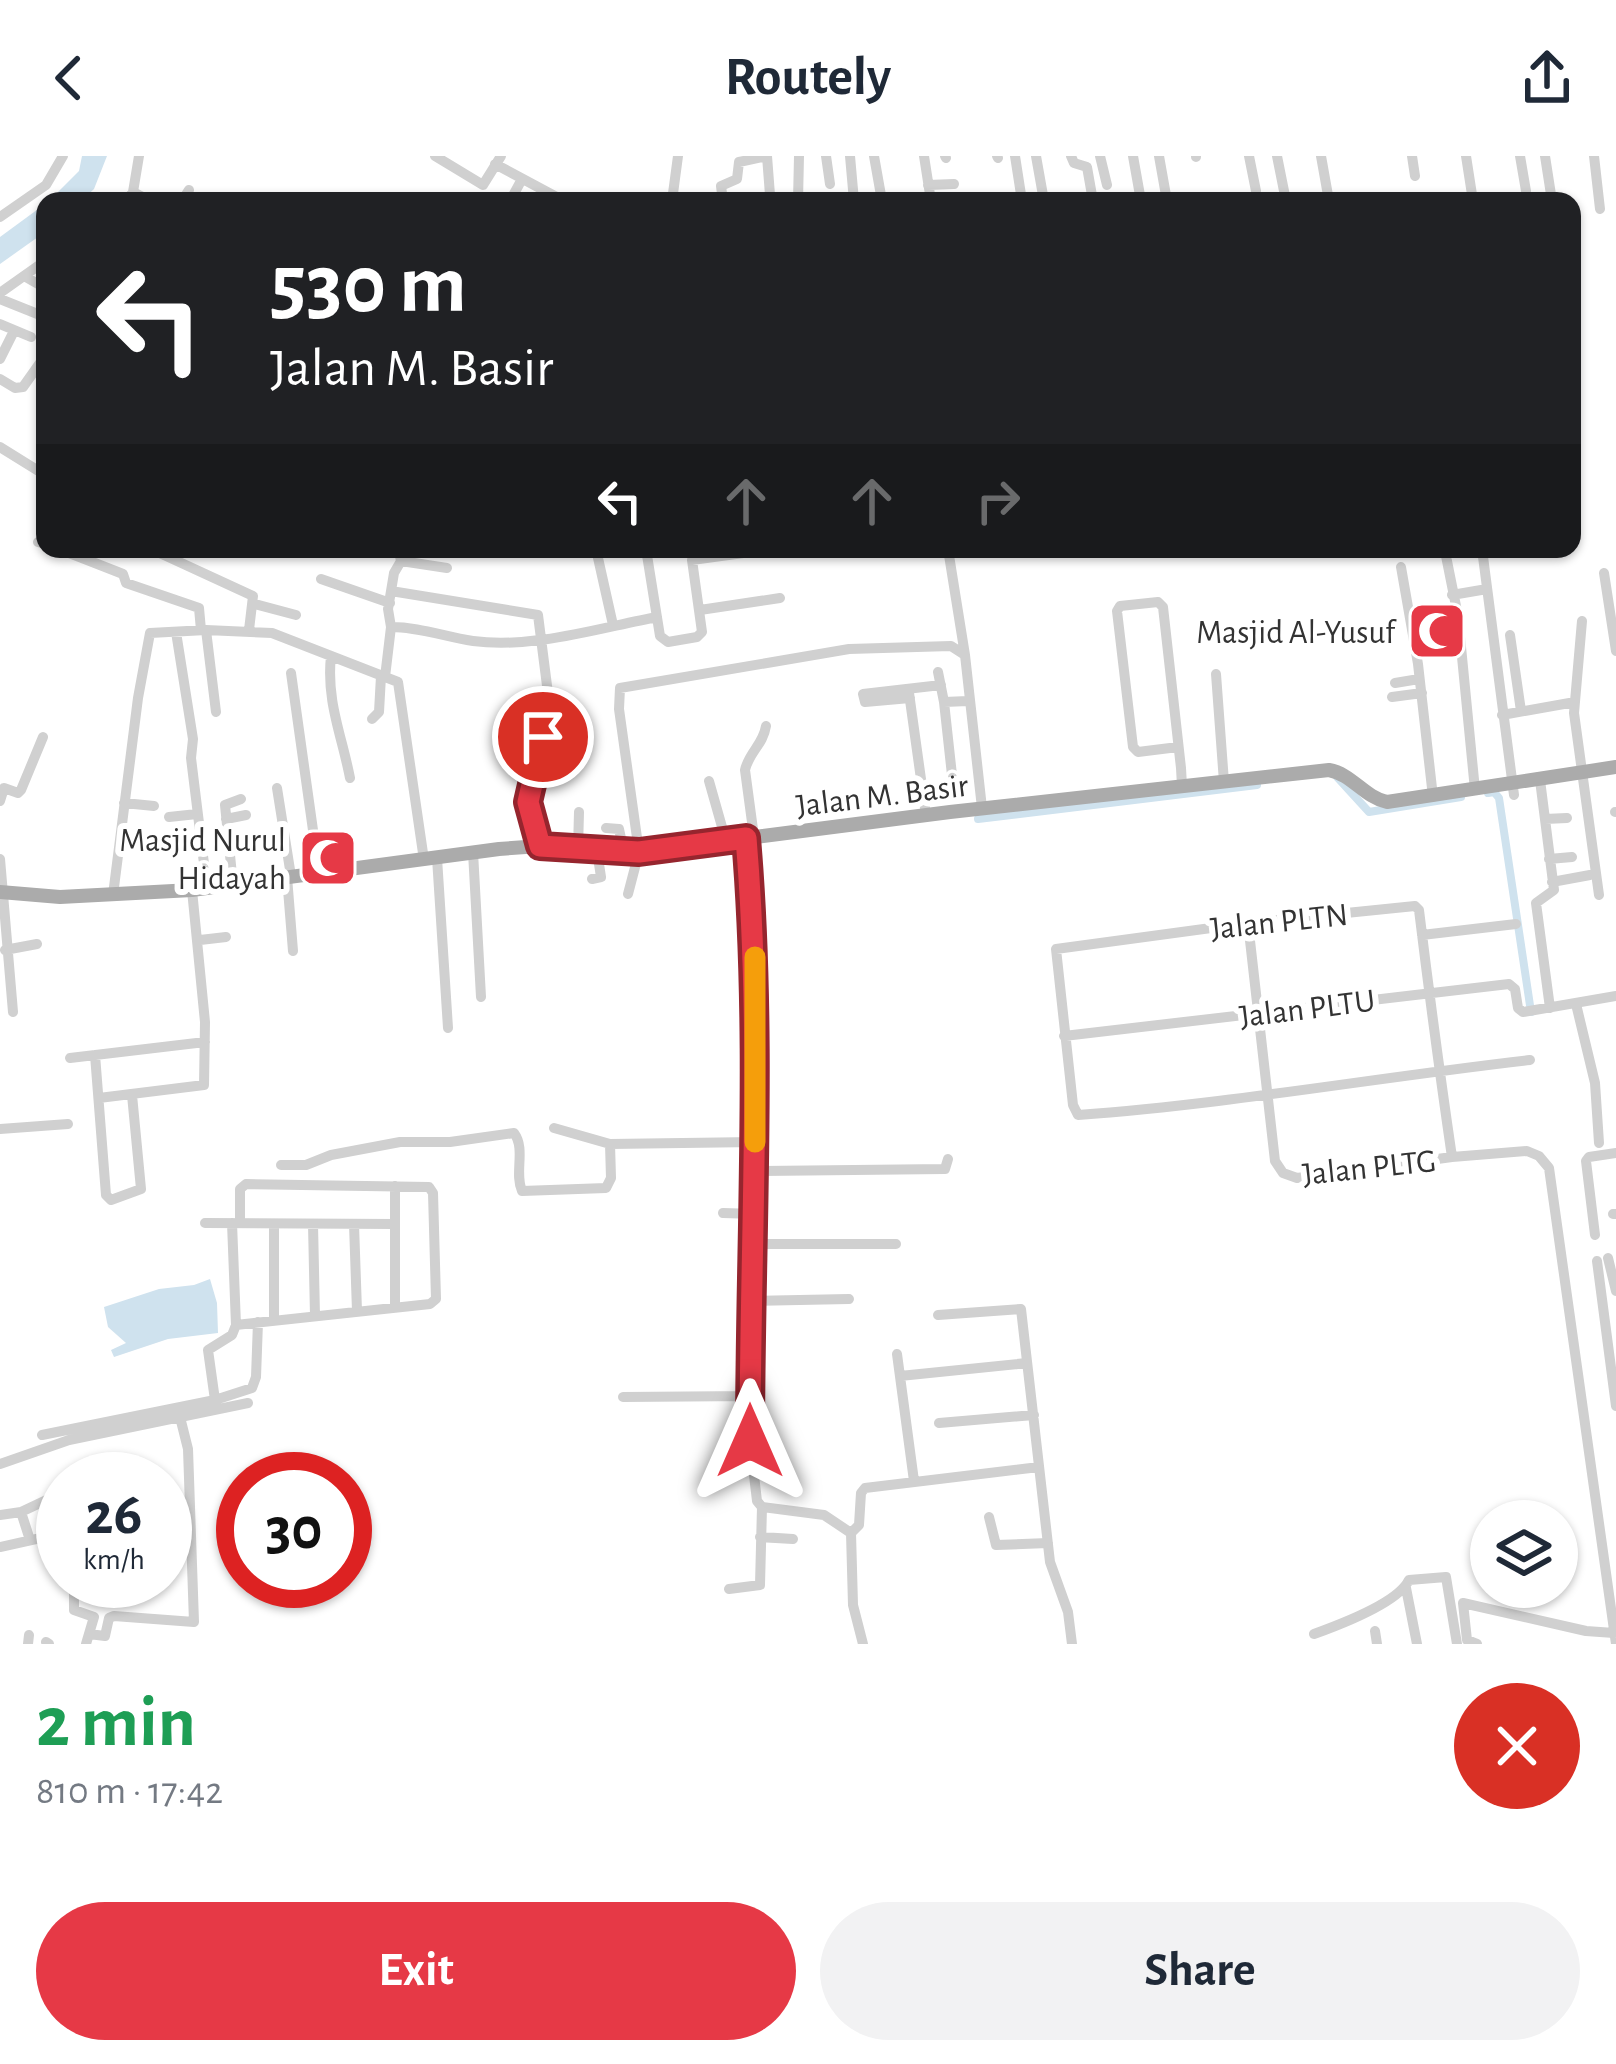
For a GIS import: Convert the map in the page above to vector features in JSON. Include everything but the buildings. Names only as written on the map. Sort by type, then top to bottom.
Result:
[{"type":"main road","name":"Jalan M. Basir","points":[[1,892],[61,897],[200,889],[540,846],[632,852],[1334,770],[1378,801],[1513,790],[1540,779],[1616,767]]},
{"type":"street","points":[[0,217],[46,185],[63,156]]},
{"type":"street","points":[[131,192],[139,156]]},
{"type":"street","points":[[435,156],[483,185],[498,160],[546,192]]},
{"type":"street","points":[[673,192],[678,156]]},
{"type":"street","points":[[722,192],[721,186],[737,179],[739,162],[767,156],[770,192]]},
{"type":"street","points":[[798,192],[799,156]]},
{"type":"street","points":[[826,156],[830,184]]},
{"type":"street","points":[[850,156],[853,192]]},
{"type":"street","points":[[874,156],[880,192]]},
{"type":"street","points":[[924,156],[929,192]]},
{"type":"street","points":[[1015,156],[1021,192]]},
{"type":"street","points":[[1036,156],[1043,192]]},
{"type":"street","points":[[1071,156],[1075,164],[1087,167],[1091,192]]},
{"type":"street","points":[[1100,156],[1107,185]]},
{"type":"street","points":[[1132,156],[1139,192]]},
{"type":"street","points":[[1159,156],[1165,192]]},
{"type":"street","points":[[1249,156],[1256,191]]},
{"type":"street","points":[[1277,156],[1284,192]]},
{"type":"street","points":[[1321,156],[1327,192]]},
{"type":"street","points":[[1412,156],[1415,176]]},
{"type":"street","points":[[1466,156],[1472,192]]},
{"type":"street","points":[[1520,156],[1526,190]]},
{"type":"street","points":[[1544,156],[1550,192]]},
{"type":"street","points":[[1594,156],[1600,209]]},
{"type":"street","points":[[515,192],[522,179]]},
{"type":"street","points":[[928,185],[954,184]]},
{"type":"street","points":[[155,192],[157,188]]},
{"type":"street","points":[[36,268],[0,296],[36,313]]},
{"type":"street","points":[[24,276],[36,283]]},
{"type":"street","points":[[0,324],[31,337]]},
{"type":"street","points":[[0,359],[14,331]]},
{"type":"street","points":[[0,379],[20,388],[36,374]]},
{"type":"street","points":[[0,447],[36,469]]},
{"type":"street","points":[[84,558],[123,574],[126,583],[199,608],[216,712]]},
{"type":"street","points":[[171,558],[253,596],[249,630]]},
{"type":"street","points":[[372,719],[379,712],[399,558]]},
{"type":"street","points":[[406,558],[447,568]]},
{"type":"street","points":[[429,565],[431,558]]},
{"type":"street","points":[[598,558],[613,625]]},
{"type":"street","points":[[647,558],[660,636],[668,642],[700,636],[692,560],[707,558]]},
{"type":"street","points":[[949,558],[982,808]]},
{"type":"street","points":[[1446,558],[1458,616],[1475,790]]},
{"type":"street","points":[[1483,558],[1513,790]]},
{"type":"street","points":[[1401,567],[1433,797]]},
{"type":"street","points":[[1604,573],[1616,651]]},
{"type":"street","points":[[321,579],[391,597],[534,613],[540,618],[550,717],[528,802],[540,846]]},
{"type":"street","points":[[1452,595],[1487,589]]},
{"type":"street","points":[[700,610],[780,598]]},
{"type":"street","points":[[255,604],[296,615]]},
{"type":"street","points":[[1178,747],[1138,752],[1133,747],[1120,606],[1162,605],[1178,747],[1182,786]]},
{"type":"street","points":[[391,627],[443,631],[476,641],[543,638],[657,617]]},
{"type":"street","points":[[1582,621],[1575,702],[1599,895]]},
{"type":"street","points":[[113,895],[147,635],[204,630],[272,633],[383,676],[400,684],[431,859],[448,1028]]},
{"type":"street","points":[[99,1098],[204,1085],[193,739],[176,632]]},
{"type":"street","points":[[1510,635],[1520,711]]},
{"type":"street","points":[[1415,644],[1444,640]]},
{"type":"street","points":[[628,894],[632,852],[620,688],[849,649],[951,646],[965,655]]},
{"type":"street","points":[[331,656],[328,681],[336,735],[350,778]]},
{"type":"street","points":[[938,671],[952,775]]},
{"type":"street","points":[[291,673],[320,872]]},
{"type":"street","points":[[1216,674],[1224,782]]},
{"type":"street","points":[[1395,683],[1421,686]]},
{"type":"street","points":[[926,815],[909,693],[941,685]]},
{"type":"street","points":[[1392,697],[1421,686]]},
{"type":"street","points":[[944,702],[968,701]]},
{"type":"street","points":[[1502,715],[1575,702]]},
{"type":"street","points":[[766,726],[764,742],[748,759],[746,770],[755,967],[751,1457],[762,1507],[824,1515],[851,1533]]},
{"type":"street","points":[[1,792],[21,790],[43,737]]},
{"type":"street","points":[[1540,779],[1554,892],[1536,903],[1550,1008],[1616,996]]},
{"type":"street","points":[[709,781],[726,841]]},
{"type":"street","points":[[277,788],[293,951]]},
{"type":"street","points":[[232,885],[226,802],[241,800]]},
{"type":"street","points":[[124,803],[154,806]]},
{"type":"street","points":[[578,849],[579,812]]},
{"type":"street","points":[[169,817],[197,814]]},
{"type":"street","points":[[226,819],[246,815]]},
{"type":"street","points":[[1545,819],[1567,818]]},
{"type":"street","points":[[606,828],[619,829],[632,852]]},
{"type":"street","points":[[592,879],[601,877],[597,850]]},
{"type":"street","points":[[473,853],[481,997]]},
{"type":"street","points":[[1550,859],[1572,857]]},
{"type":"street","points":[[0,859],[5,992],[13,1012]]},
{"type":"street","points":[[1552,882],[1591,874]]},
{"type":"street","name":"Jalan PLTN","points":[[1266,1094],[1076,1114],[1056,949],[1414,906],[1419,910],[1422,935]]},
{"type":"street","name":"Jalan PLTG","points":[[1248,923],[1275,1161],[1286,1176],[1527,1151],[1545,1162],[1552,1177],[1615,1617]]},
{"type":"street","points":[[1452,1157],[1422,935],[1516,924]]},
{"type":"street","points":[[200,940],[226,937]]},
{"type":"street","points":[[5,950],[37,944]]},
{"type":"street","name":"Jalan PLTU","points":[[1064,1036],[1509,984],[1515,989],[1519,1010],[1550,1008]]},
{"type":"street","points":[[1576,1004],[1596,1088],[1599,1143]]},
{"type":"street","points":[[70,1058],[205,1042]]},
{"type":"street","points":[[95,1055],[106,1195],[111,1200],[141,1189],[131,1095]]},
{"type":"street","points":[[1266,1094],[1530,1060]]},
{"type":"street","points":[[0,1130],[68,1124]]},
{"type":"street","points":[[554,1128],[610,1144],[755,1142]]},
{"type":"street","points":[[280,1165],[305,1165],[331,1155],[400,1142],[450,1142],[514,1133],[520,1142],[518,1182],[524,1192],[606,1188],[611,1178],[610,1144]]},
{"type":"street","points":[[1595,1235],[1586,1161],[1588,1156],[1616,1153]]},
{"type":"street","points":[[755,1171],[945,1169],[948,1159]]},
{"type":"street","points":[[215,1400],[208,1350],[232,1335],[236,1324],[236,1223],[242,1185],[432,1189],[436,1299],[430,1304],[236,1324]]},
{"type":"street","points":[[394,1186],[395,1307]]},
{"type":"street","points":[[723,1213],[754,1214]]},
{"type":"street","points":[[205,1223],[394,1224]]},
{"type":"street","points":[[274,1224],[274,1320]]},
{"type":"street","points":[[313,1224],[316,1316]]},
{"type":"street","points":[[354,1224],[357,1311]]},
{"type":"street","points":[[754,1244],[896,1244]]},
{"type":"street","points":[[1616,1291],[1602,1260],[1616,1406]]},
{"type":"street","points":[[751,1301],[849,1299]]},
{"type":"street","points":[[938,1315],[1020,1308],[1052,1570],[1071,1624],[1072,1644]]},
{"type":"street","points":[[0,1464],[69,1436],[215,1400],[254,1385],[259,1322]]},
{"type":"street","points":[[897,1354],[914,1481]]},
{"type":"street","points":[[900,1376],[1027,1363]]},
{"type":"street","points":[[623,1396],[751,1396]]},
{"type":"street","points":[[42,1435],[69,1436],[248,1402]]},
{"type":"street","points":[[939,1423],[1034,1415]]},
{"type":"street","points":[[74,1608],[94,1617],[87,1639],[105,1636],[109,1618],[115,1616],[194,1622],[188,1449],[180,1417]]},
{"type":"street","points":[[851,1533],[859,1526],[861,1493],[866,1488],[1040,1467]]},
{"type":"street","points":[[956,1476],[958,1493]]},
{"type":"street","points":[[0,1515],[36,1505]]},
{"type":"street","points":[[729,1588],[759,1586],[762,1507]]},
{"type":"street","points":[[21,1512],[30,1540]]},
{"type":"street","points":[[989,1517],[996,1545],[1048,1543]]},
{"type":"street","points":[[851,1533],[853,1605],[863,1644]]},
{"type":"street","points":[[760,1537],[793,1539]]},
{"type":"street","points":[[0,1547],[36,1539]]},
{"type":"street","points":[[1417,1644],[1406,1588],[1409,1580],[1447,1577],[1457,1644]]},
{"type":"street","points":[[1314,1634],[1406,1588]]},
{"type":"street","points":[[1477,1644],[1467,1640],[1463,1603],[1615,1639],[1615,1617]]},
{"type":"street","points":[[1333,1628],[1335,1644]]},
{"type":"water","points":[[82,156],[107,156],[91,192],[58,192],[79,171]]},
{"type":"water","points":[[36,211],[36,238],[0,264],[0,237]]},
{"type":"water","points":[[210,1279],[218,1333],[168,1339],[114,1357],[111,1350],[126,1343],[108,1327],[104,1307]]},
{"type":"waterway","points":[[1337,777],[1369,812],[1461,797]]},
{"type":"waterway","points":[[978,819],[1257,785]]},
{"type":"waterway","points":[[1488,793],[1499,798],[1531,1012]]},
{"type":"slow traffic","points":[[755,957],[755,1142]]},
{"type":"place","name":"Masjid Al-Yusuf","points":[[1437,631]]},
{"type":"place","name":"Masjid Nurul Hidayah","points":[[328,858]]},
{"type":"route","points":[[543,737],[528,802],[540,846],[639,852],[746,838],[756,1032],[750,1441]]}]
